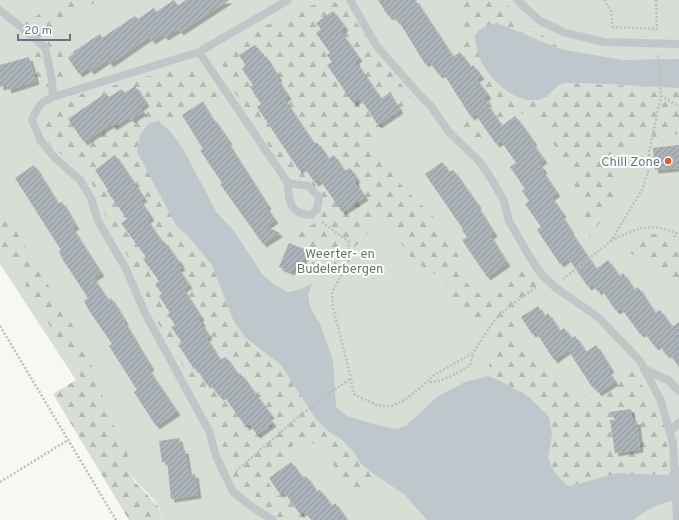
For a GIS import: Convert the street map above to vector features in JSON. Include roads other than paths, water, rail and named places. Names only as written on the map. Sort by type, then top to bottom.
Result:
[{"type":"lane","points":[[273,520],[255,509],[233,492],[216,456],[209,431],[146,315],[125,267],[98,221],[91,198],[80,180],[55,158],[41,141],[32,120],[43,102],[53,97],[199,52],[288,0]]},
{"type":"lane","points":[[350,0],[376,45],[430,105],[449,132],[480,162],[504,201],[509,221],[542,275],[553,285],[598,317],[640,361],[661,401],[673,444],[677,520]]},
{"type":"lane","points":[[517,0],[540,21],[566,33],[604,42],[679,44]]},
{"type":"lane","points":[[0,10],[45,47],[52,80],[53,97]]},
{"type":"lane","points":[[199,52],[288,183],[288,196],[292,207],[302,214],[312,214],[317,209],[319,197],[308,186],[288,183]]},
{"type":"lane","points":[[644,369],[668,380],[679,391]]},
{"type":"lane","points":[[670,432],[679,422]]},
{"type":"place","name":"Chill Zone","points":[[668,161]]},
{"type":"park label","name":"Weerter- en Budelerbergen","points":[[340,260]]}]
